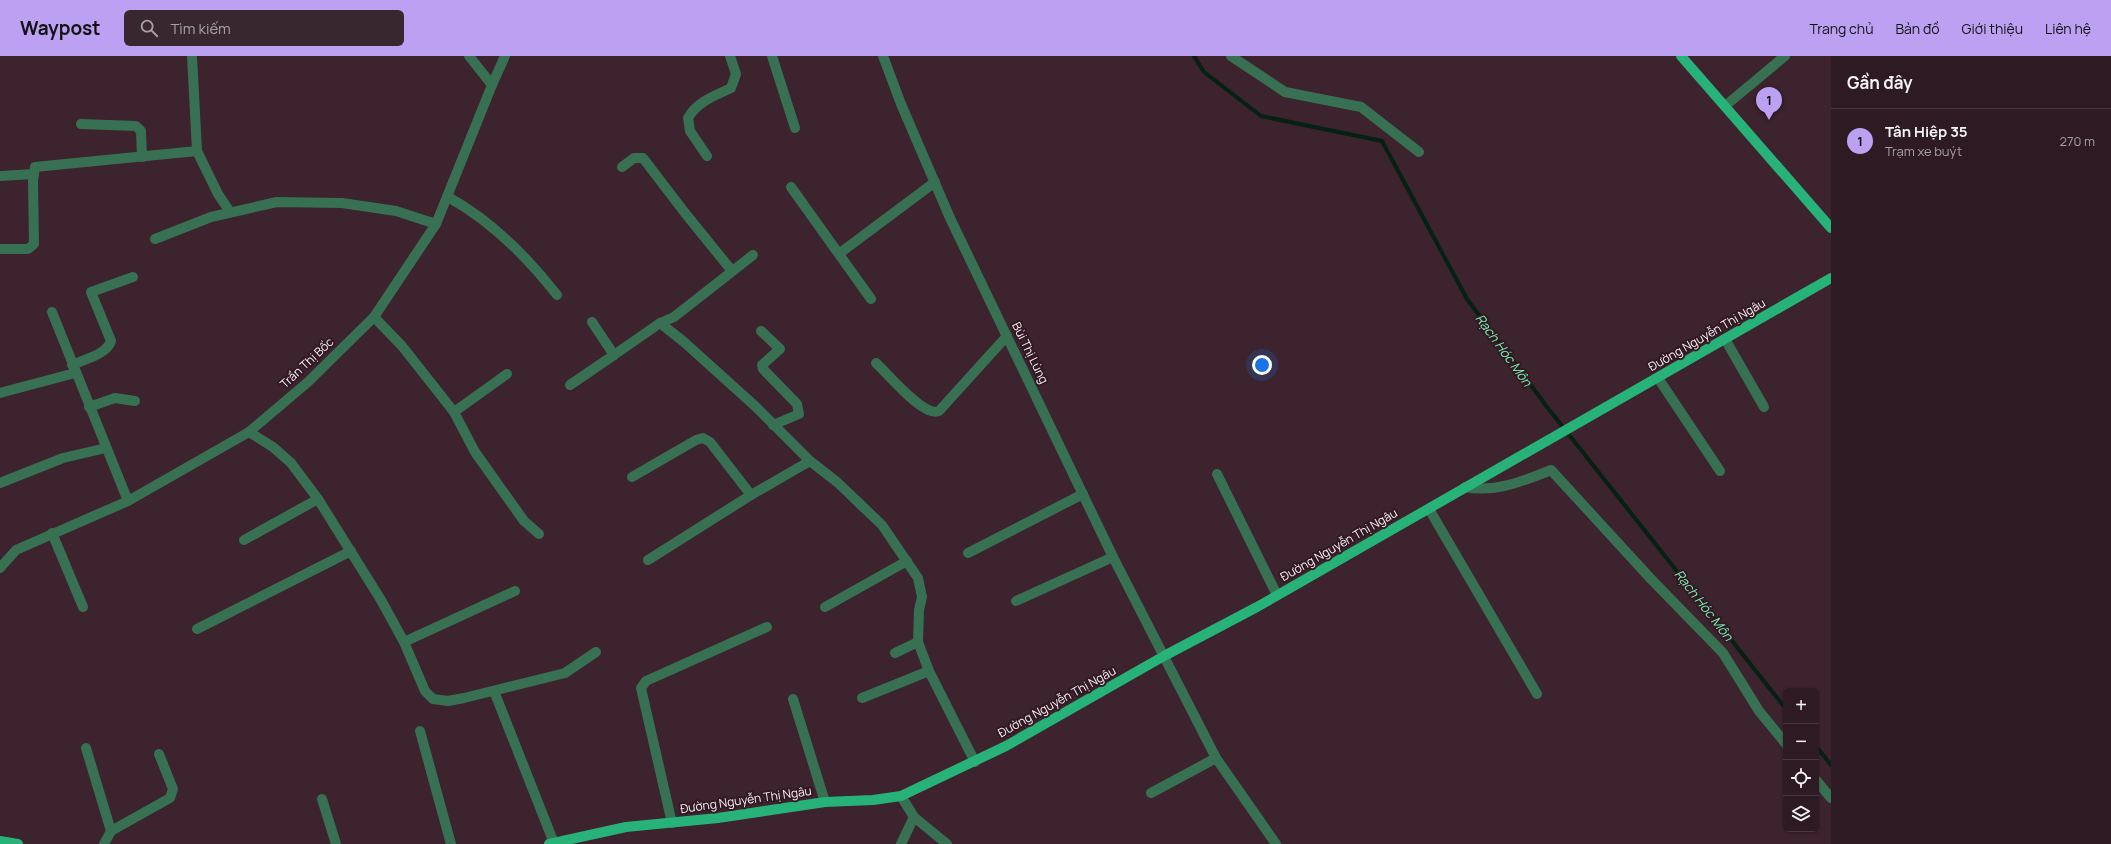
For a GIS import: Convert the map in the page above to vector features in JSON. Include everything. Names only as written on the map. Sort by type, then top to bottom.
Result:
[{"type":"main road","points":[[1681,56],[1831,228]]},
{"type":"main road","name":"Đường Nguyễn Thị Ngâu","points":[[552,843],[626,827],[718,818],[825,802],[873,800],[902,796],[974,762],[1277,595],[1831,278]]},
{"type":"main road","points":[[0,841],[18,844]]},
{"type":"street","points":[[192,56],[197,151],[218,194],[230,212]]},
{"type":"street","points":[[469,56],[492,85]]},
{"type":"street","name":"Trần Thị Bốc","points":[[0,568],[16,550],[128,501],[249,432],[308,382],[374,317],[436,224],[505,56]]},
{"type":"street","points":[[707,156],[690,131],[688,118],[693,109],[706,100],[730,88],[736,74],[730,56]]},
{"type":"street","points":[[772,56],[795,128]]},
{"type":"street","name":"Bùi Thị Lùng","points":[[882,56],[934,182],[1113,557],[1216,758],[1276,844]]},
{"type":"street","points":[[1231,56],[1285,92],[1361,107],[1419,152]]},
{"type":"street","points":[[1725,106],[1785,56]]},
{"type":"street","points":[[81,124],[136,126],[141,131],[142,157]]},
{"type":"street","points":[[0,249],[28,249],[34,244],[35,167],[197,151]]},
{"type":"street","points":[[622,167],[634,158],[643,158],[684,213],[732,271]]},
{"type":"street","points":[[0,176],[34,174]]},
{"type":"street","points":[[840,253],[934,182]]},
{"type":"street","points":[[791,187],[872,299]]},
{"type":"street","points":[[448,197],[470,209],[510,244],[557,295]]},
{"type":"street","points":[[155,239],[230,212],[276,202],[342,203],[396,210],[436,224]]},
{"type":"street","points":[[570,385],[660,324],[674,317],[753,255]]},
{"type":"street","points":[[0,393],[74,369],[109,347],[111,341],[91,292],[133,277]]},
{"type":"street","points":[[52,312],[88,407],[128,501]]},
{"type":"street","points":[[374,317],[402,346],[454,412],[475,452],[524,521],[539,534]]},
{"type":"street","points":[[592,322],[614,355]]},
{"type":"street","points":[[660,324],[708,364],[810,461],[837,482],[882,525],[918,578],[922,597],[919,610],[918,642],[929,670],[974,762]]},
{"type":"street","points":[[761,331],[780,349],[762,365],[763,369],[793,399],[800,409],[799,414],[773,425]]},
{"type":"street","points":[[876,363],[914,400],[929,412],[935,413],[1007,336]]},
{"type":"street","points":[[1725,339],[1764,406]]},
{"type":"street","points":[[454,412],[507,374]]},
{"type":"street","points":[[1658,378],[1720,471]]},
{"type":"street","points":[[88,407],[115,398],[135,401]]},
{"type":"street","points":[[249,432],[273,447],[291,463],[318,499],[381,600],[404,642],[425,691],[433,698],[448,701],[565,673],[596,652]]},
{"type":"street","points":[[632,477],[696,440],[703,438],[710,442],[751,495]]},
{"type":"street","points":[[0,483],[63,458],[106,448]]},
{"type":"street","points":[[648,560],[751,495],[810,461]]},
{"type":"street","points":[[1465,487],[1480,490],[1516,483],[1551,470],[1651,579],[1723,653],[1759,711],[1783,740]]},
{"type":"street","points":[[1217,474],[1277,595]]},
{"type":"street","points":[[968,553],[1083,494]]},
{"type":"street","points":[[244,540],[318,499]]},
{"type":"street","points":[[1429,509],[1537,694]]},
{"type":"street","points":[[52,533],[83,607]]},
{"type":"street","points":[[197,629],[351,551]]},
{"type":"street","points":[[1016,601],[1113,557]]},
{"type":"street","points":[[825,607],[907,561]]},
{"type":"street","points":[[404,642],[515,591]]},
{"type":"street","points":[[672,823],[641,688],[646,681],[767,627]]},
{"type":"street","points":[[895,653],[918,642]]},
{"type":"street","points":[[862,698],[929,670]]},
{"type":"street","points":[[494,691],[552,843]]},
{"type":"street","points":[[793,699],[825,802]]},
{"type":"street","points":[[420,731],[451,844]]},
{"type":"street","points":[[86,748],[111,831]]},
{"type":"street","points":[[104,844],[111,831],[170,798],[173,789],[159,754]]},
{"type":"street","points":[[1151,793],[1216,758]]},
{"type":"street","points":[[1819,784],[1831,798]]},
{"type":"street","points":[[902,796],[914,817],[947,844]]},
{"type":"street","points":[[322,799],[336,844]]},
{"type":"street","points":[[901,844],[914,817]]},
{"type":"waterway","name":"Rạch Hóc Môn","points":[[1194,56],[1204,72],[1261,116],[1382,141],[1467,299],[1547,407],[1783,705]]},
{"type":"waterway","name":"Rạch Hóc Môn","points":[[1819,750],[1831,765]]},
{"type":"place","name":"Tân Hiệp 35","points":[[1769,120]]}]
